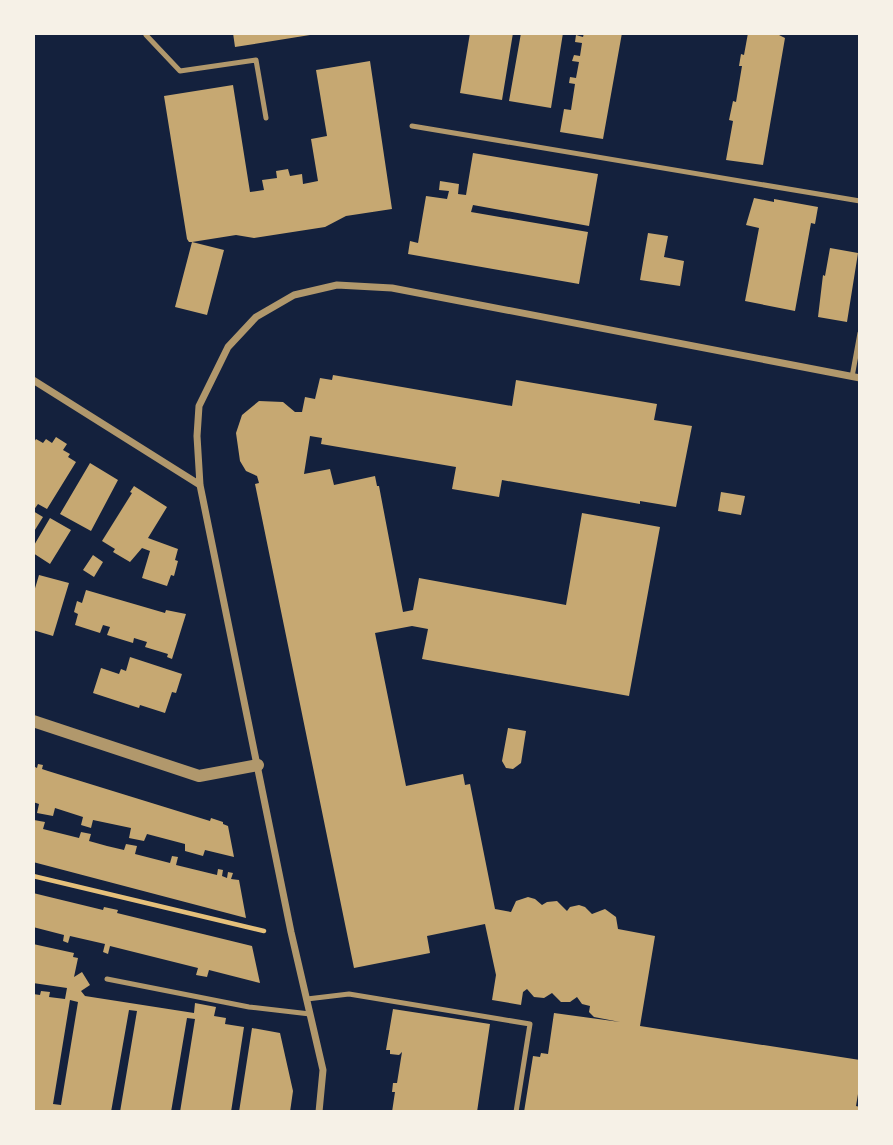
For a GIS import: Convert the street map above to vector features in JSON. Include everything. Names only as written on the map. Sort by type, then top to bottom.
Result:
[{"type":"street","points":[[319,1112],[323,1070],[200,485],[197,436],[199,406],[228,346],[256,317],[294,295],[337,285],[392,288],[856,377]]},
{"type":"street","points":[[33,380],[200,485]]},
{"type":"street","points":[[33,721],[200,776],[258,765]]},
{"type":"lane","points":[[147,34],[180,71],[256,60],[266,118]]},
{"type":"lane","points":[[412,126],[860,201]]},
{"type":"lane","points":[[856,377],[860,333]]},
{"type":"lane","points":[[107,979],[249,1007],[310,1014]]},
{"type":"lane","points":[[307,999],[349,994],[530,1024],[516,1112]]},
{"type":"path","points":[[33,876],[264,931]]},
{"type":"building","points":[[233,33],[310,33],[310,35],[235,47]]},
{"type":"building","points":[[470,33],[513,33],[502,100],[460,93]]},
{"type":"building","points":[[521,33],[563,33],[551,108],[509,101]]},
{"type":"building","points":[[584,33],[622,33],[603,139],[560,132],[564,109],[571,110],[575,84],[569,83],[570,77],[576,78],[579,62],[572,61],[574,55],[580,56],[582,43],[575,42],[576,35],[583,37]]},
{"type":"building","points":[[748,33],[775,33],[785,38],[763,165],[726,160],[733,121],[729,120],[733,101],[736,102],[742,66],[739,66],[741,54],[744,55]]},
{"type":"building","points":[[370,61],[392,209],[346,216],[325,227],[254,238],[236,235],[189,242],[164,96],[233,85],[250,192],[264,190],[262,180],[277,178],[276,171],[288,169],[290,176],[302,174],[303,184],[318,181],[311,139],[327,136],[316,70]]},
{"type":"building","points":[[473,153],[598,174],[589,226],[473,205],[471,212],[588,232],[579,284],[408,254],[410,241],[418,243],[426,196],[447,199],[449,191],[439,190],[440,181],[459,184],[458,194],[466,195]]},
{"type":"building","points":[[754,198],[818,207],[815,224],[811,223],[795,311],[745,301],[759,228],[746,225]]},
{"type":"building","points":[[648,233],[668,236],[664,257],[684,261],[680,286],[640,280]]},
{"type":"building","points":[[192,242],[224,250],[207,315],[175,307]]},
{"type":"building","points":[[830,248],[858,253],[847,322],[818,317],[823,275],[825,276]]},
{"type":"building","points":[[333,375],[512,406],[516,380],[657,404],[654,420],[692,426],[676,507],[640,501],[640,504],[502,480],[499,497],[452,489],[456,467],[321,444],[322,438],[310,436],[304,474],[330,469],[334,485],[375,476],[403,612],[413,610],[419,578],[566,605],[582,513],[660,527],[629,696],[422,659],[428,629],[412,626],[375,633],[406,786],[463,774],[465,785],[470,784],[495,909],[511,912],[516,901],[528,897],[542,905],[557,901],[567,911],[570,907],[579,905],[592,914],[605,909],[616,917],[618,929],[655,936],[640,1026],[860,1060],[856,1106],[860,1107],[860,1112],[524,1112],[533,1056],[548,1054],[554,1013],[620,1022],[594,1017],[589,1012],[590,1006],[582,1004],[577,997],[570,1002],[561,1002],[552,993],[544,998],[534,997],[527,989],[523,992],[521,1005],[492,1000],[496,975],[485,924],[427,936],[430,953],[354,968],[255,484],[259,483],[257,476],[246,471],[240,461],[236,433],[242,415],[259,401],[283,402],[295,412],[302,412],[305,397],[315,399],[320,378],[332,380]]},
{"type":"building","points":[[56,437],[67,444],[63,450],[76,462],[47,509],[38,504],[33,511],[33,444],[36,439],[43,443],[46,439],[52,443]]},
{"type":"building","points":[[90,463],[118,480],[91,531],[60,514]]},
{"type":"building","points":[[134,486],[167,507],[148,538],[178,549],[174,576],[171,575],[167,586],[142,578],[150,551],[142,548],[130,562],[113,552],[115,549],[102,541]]},
{"type":"building","points":[[721,492],[745,496],[741,515],[718,511]]},
{"type":"building","points":[[33,511],[43,517],[33,533]]},
{"type":"building","points":[[50,518],[71,530],[50,564],[33,553],[33,547]]},
{"type":"building","points":[[93,555],[103,562],[94,577],[83,570]]},
{"type":"building","points":[[39,575],[69,583],[53,636],[33,630],[33,595]]},
{"type":"building","points":[[86,590],[165,613],[166,610],[186,614],[172,659],[167,657],[168,654],[145,647],[147,642],[134,638],[133,643],[107,635],[110,627],[103,625],[100,633],[75,625],[77,601],[82,603]]},
{"type":"building","points":[[130,657],[182,674],[165,713],[140,705],[139,708],[93,693],[101,668],[119,674],[121,669],[126,671]]},
{"type":"building","points":[[508,728],[526,731],[521,763],[513,769],[506,768],[502,761]]},
{"type":"building","points":[[38,764],[48,771],[210,821],[211,818],[223,822],[228,826],[234,857],[205,850],[203,856],[185,851],[185,844],[147,834],[144,841],[129,838],[131,828],[93,820],[91,828],[81,825],[83,817],[55,808],[53,816],[37,813],[39,804],[33,802],[33,766],[37,768]]},
{"type":"building","points":[[34,820],[45,822],[43,829],[79,838],[81,832],[91,834],[89,841],[107,846],[124,850],[126,844],[137,846],[135,854],[170,863],[172,856],[178,857],[176,865],[217,875],[218,869],[223,870],[222,876],[227,878],[228,872],[233,873],[231,879],[239,880],[246,918],[33,862]]},
{"type":"building","points":[[33,893],[103,910],[104,907],[118,910],[117,913],[252,946],[260,983],[209,970],[207,977],[196,975],[198,968],[110,946],[108,954],[103,952],[105,944],[70,936],[68,943],[63,941],[64,935],[33,927]]},
{"type":"building","points":[[33,944],[74,953],[73,957],[78,958],[74,977],[82,972],[90,985],[81,991],[85,996],[194,1013],[195,1003],[216,1007],[214,1016],[226,1018],[225,1024],[244,1027],[231,1112],[180,1112],[195,1019],[187,1018],[171,1112],[120,1112],[137,1011],[129,1010],[111,1112],[33,1112],[33,994],[50,992],[49,997],[65,999],[67,988],[33,983]],"holes":[[[70,1000],[78,1002],[61,1105],[53,1104]]]},
{"type":"building","points":[[393,1009],[490,1024],[477,1112],[392,1112],[395,1092],[392,1092],[393,1083],[397,1083],[402,1052],[399,1055],[390,1054],[390,1050],[386,1050]]},
{"type":"building","points":[[252,1028],[280,1033],[293,1091],[290,1112],[239,1112]]}]
